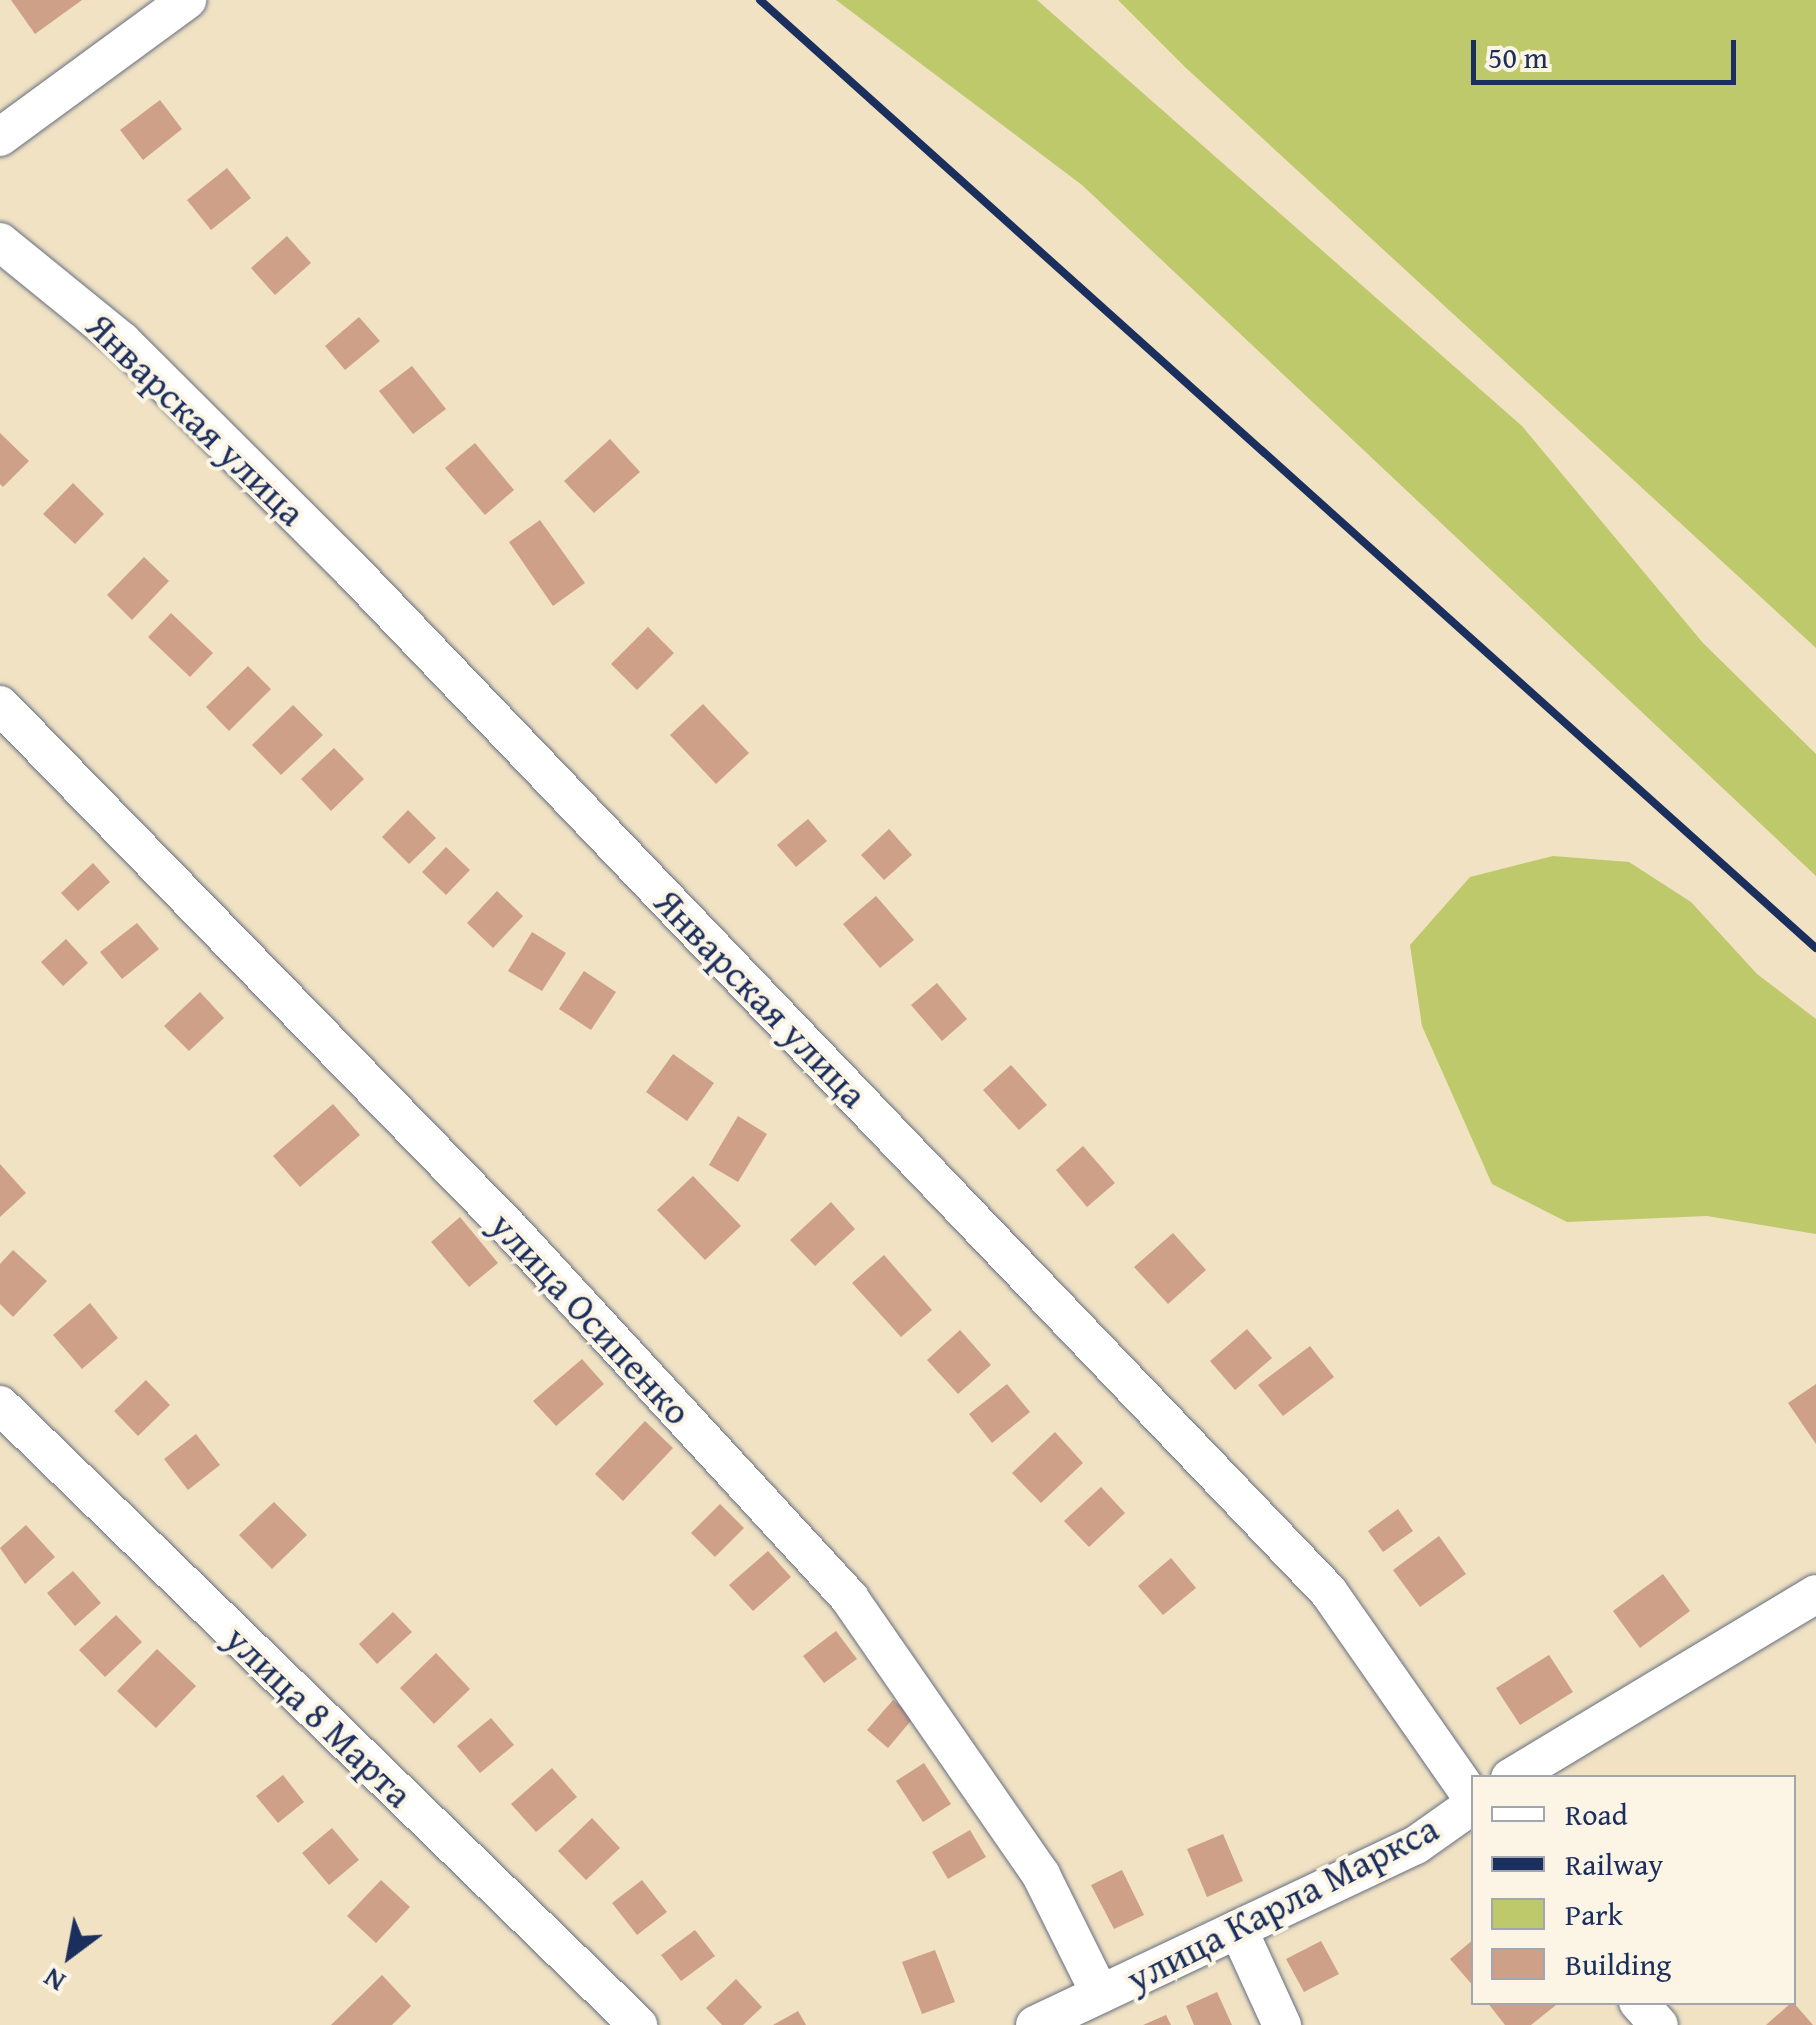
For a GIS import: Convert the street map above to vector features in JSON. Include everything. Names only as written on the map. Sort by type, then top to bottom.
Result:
[{"type":"street","points":[[0,138],[187,0]]},
{"type":"street","name":"Январская улица","points":[[0,242],[122,341],[348,566],[1328,1590],[1471,1798]]},
{"type":"street","name":"улица Осипенко","points":[[0,705],[513,1232],[850,1599],[1041,1875],[1100,1994]]},
{"type":"street","name":"улица 8 Марта","points":[[0,1405],[638,2025]]},
{"type":"street","points":[[1515,1775],[1816,1594]]},
{"type":"street","name":"улица Карла Маркса","points":[[1035,2025],[1416,1845],[1471,1804]]},
{"type":"street","points":[[1238,1929],[1282,2025]]},
{"type":"street","points":[[1641,2005],[1659,2025]]},
{"type":"green space","points":[[836,0],[1037,0],[1522,426],[1703,643],[1816,754],[1816,876],[1082,185]]},
{"type":"green space","points":[[1118,0],[1816,0],[1816,648],[1185,67]]},
{"type":"green space","points":[[1553,856],[1629,862],[1691,902],[1757,974],[1816,1019],[1816,1234],[1707,1216],[1567,1222],[1492,1184],[1422,1026],[1410,945],[1470,877]]},
{"type":"building","points":[[11,0],[82,0],[35,34]]},
{"type":"building","points":[[160,100],[182,129],[143,160],[120,130]]},
{"type":"building","points":[[227,168],[251,198],[211,230],[187,200]]},
{"type":"building","points":[[287,236],[311,263],[275,295],[251,268]]},
{"type":"building","points":[[359,317],[380,341],[345,370],[325,346]]},
{"type":"building","points":[[412,366],[446,409],[413,434],[379,391]]},
{"type":"building","points":[[0,433],[29,461],[3,487],[0,484]]},
{"type":"building","points":[[610,439],[640,472],[594,513],[564,481]]},
{"type":"building","points":[[475,443],[514,490],[485,515],[445,468]]},
{"type":"building","points":[[73,483],[104,514],[75,544],[43,514]]},
{"type":"building","points":[[540,520],[585,583],[553,606],[509,542]]},
{"type":"building","points":[[144,557],[169,581],[132,620],[107,595]]},
{"type":"building","points":[[171,613],[213,653],[190,677],[148,637]]},
{"type":"building","points":[[648,627],[674,653],[637,690],[611,664]]},
{"type":"building","points":[[248,666],[271,689],[229,731],[206,707]]},
{"type":"building","points":[[703,704],[749,753],[716,784],[670,735]]},
{"type":"building","points":[[293,705],[323,735],[281,775],[252,745]]},
{"type":"building","points":[[334,748],[364,779],[331,811],[301,779]]},
{"type":"building","points":[[408,810],[436,838],[409,864],[382,837]]},
{"type":"building","points":[[808,819],[827,841],[796,867],[777,845]]},
{"type":"building","points":[[889,829],[912,855],[884,880],[861,855]]},
{"type":"building","points":[[446,847],[470,870],[446,895],[422,872]]},
{"type":"building","points":[[93,863],[110,882],[78,911],[61,893]]},
{"type":"building","points":[[497,891],[523,916],[493,948],[467,923]]},
{"type":"building","points":[[876,896],[914,940],[880,968],[843,924]]},
{"type":"building","points":[[137,923],[159,949],[122,979],[100,952]]},
{"type":"building","points":[[532,932],[566,953],[542,991],[508,971]]},
{"type":"building","points":[[66,939],[88,963],[63,986],[41,962]]},
{"type":"building","points":[[584,971],[616,992],[591,1030],[559,1009]]},
{"type":"building","points":[[937,983],[967,1019],[942,1041],[911,1005]]},
{"type":"building","points":[[200,992],[224,1018],[189,1051],[164,1026]]},
{"type":"building","points":[[673,1054],[714,1083],[687,1121],[646,1092]]},
{"type":"building","points":[[1011,1065],[1047,1105],[1019,1130],[983,1090]]},
{"type":"building","points":[[333,1104],[360,1135],[300,1187],[273,1156]]},
{"type":"building","points":[[738,1116],[767,1134],[738,1182],[709,1165]]},
{"type":"building","points":[[1083,1146],[1115,1183],[1087,1207],[1056,1170]]},
{"type":"building","points":[[0,1164],[26,1193],[0,1217]]},
{"type":"building","points":[[693,1176],[741,1226],[705,1260],[657,1210]]},
{"type":"building","points":[[831,1202],[855,1229],[815,1266],[790,1240]]},
{"type":"building","points":[[460,1217],[498,1263],[469,1287],[431,1242]]},
{"type":"building","points":[[1173,1233],[1206,1270],[1168,1304],[1134,1267]]},
{"type":"building","points":[[13,1250],[47,1281],[13,1317],[0,1304],[0,1264]]},
{"type":"building","points":[[884,1255],[932,1310],[901,1337],[852,1283]]},
{"type":"building","points":[[90,1303],[118,1338],[82,1369],[53,1335]]},
{"type":"building","points":[[1247,1329],[1272,1358],[1235,1390],[1210,1361]]},
{"type":"building","points":[[960,1330],[991,1365],[958,1394],[927,1360]]},
{"type":"building","points":[[1310,1346],[1334,1377],[1283,1416],[1258,1385]]},
{"type":"building","points":[[582,1359],[604,1384],[556,1426],[533,1401]]},
{"type":"building","points":[[146,1380],[170,1405],[138,1436],[114,1411]]},
{"type":"building","points":[[1007,1384],[1030,1412],[992,1443],[969,1414]]},
{"type":"building","points":[[1816,1384],[1816,1444],[1788,1403]]},
{"type":"building","points":[[645,1421],[673,1448],[623,1501],[595,1474]]},
{"type":"building","points":[[1055,1432],[1083,1463],[1041,1503],[1012,1473]]},
{"type":"building","points":[[196,1434],[220,1465],[188,1490],[164,1459]]},
{"type":"building","points":[[1101,1487],[1125,1513],[1089,1547],[1064,1521]]},
{"type":"building","points":[[274,1502],[307,1535],[272,1569],[239,1535]]},
{"type":"building","points":[[720,1504],[744,1528],[715,1557],[691,1533]]},
{"type":"building","points":[[1398,1509],[1413,1531],[1383,1552],[1368,1531]]},
{"type":"building","points":[[26,1525],[55,1557],[25,1584],[0,1548]]},
{"type":"building","points":[[1439,1536],[1466,1574],[1420,1607],[1393,1570]]},
{"type":"building","points":[[768,1551],[791,1577],[753,1611],[729,1585]]},
{"type":"building","points":[[1171,1558],[1196,1588],[1163,1615],[1138,1586]]},
{"type":"building","points":[[73,1571],[101,1603],[75,1626],[47,1593]]},
{"type":"building","points":[[1663,1574],[1690,1611],[1640,1648],[1613,1611]]},
{"type":"building","points":[[393,1612],[412,1632],[377,1664],[359,1644]]},
{"type":"building","points":[[116,1615],[142,1642],[105,1677],[79,1650]]},
{"type":"building","points":[[836,1631],[857,1659],[824,1683],[803,1656]]},
{"type":"building","points":[[157,1649],[196,1686],[156,1728],[117,1691]]},
{"type":"building","points":[[436,1653],[470,1689],[434,1724],[400,1688]]},
{"type":"building","points":[[1549,1655],[1573,1692],[1520,1725],[1496,1688]]},
{"type":"building","points":[[893,1700],[914,1717],[888,1748],[867,1730]]},
{"type":"building","points":[[491,1718],[514,1745],[480,1773],[457,1746]]},
{"type":"building","points":[[924,1763],[951,1804],[923,1822],[896,1781]]},
{"type":"building","points":[[552,1768],[577,1797],[536,1832],[511,1804]]},
{"type":"building","points":[[283,1775],[304,1802],[278,1823],[256,1796]]},
{"type":"building","points":[[592,1818],[620,1848],[586,1880],[558,1851]]},
{"type":"building","points":[[332,1828],[359,1860],[329,1885],[302,1853]]},
{"type":"building","points":[[970,1830],[986,1857],[948,1879],[932,1852]]},
{"type":"building","points":[[1223,1834],[1243,1881],[1207,1897],[1187,1849]]},
{"type":"building","points":[[1122,1870],[1144,1915],[1114,1929],[1091,1885]]},
{"type":"building","points":[[381,1880],[410,1907],[376,1943],[347,1916]]},
{"type":"building","points":[[642,1880],[667,1912],[637,1935],[612,1903]]},
{"type":"building","points":[[695,1930],[715,1956],[681,1981],[661,1955]]},
{"type":"building","points":[[1321,1941],[1339,1974],[1304,1992],[1286,1959]]},
{"type":"building","points":[[1471,1942],[1471,1984],[1450,1959]]},
{"type":"building","points":[[935,1950],[955,2002],[922,2014],[902,1962]]},
{"type":"building","points":[[382,1975],[411,2006],[392,2025],[331,2025]]},
{"type":"building","points":[[736,1979],[762,2007],[743,2025],[722,2025],[706,2008]]},
{"type":"building","points":[[1217,1992],[1232,2025],[1194,2025],[1186,2006]]},
{"type":"building","points":[[1489,2005],[1556,2005],[1531,2025],[1505,2025]]},
{"type":"building","points":[[1789,2005],[1795,2005],[1813,2025],[1766,2025]]},
{"type":"building","points":[[798,2011],[806,2025],[773,2025]]},
{"type":"building","points":[[1166,2015],[1171,2025],[1143,2025]]},
{"type":"railway","points":[[760,0],[1816,948]]}]
